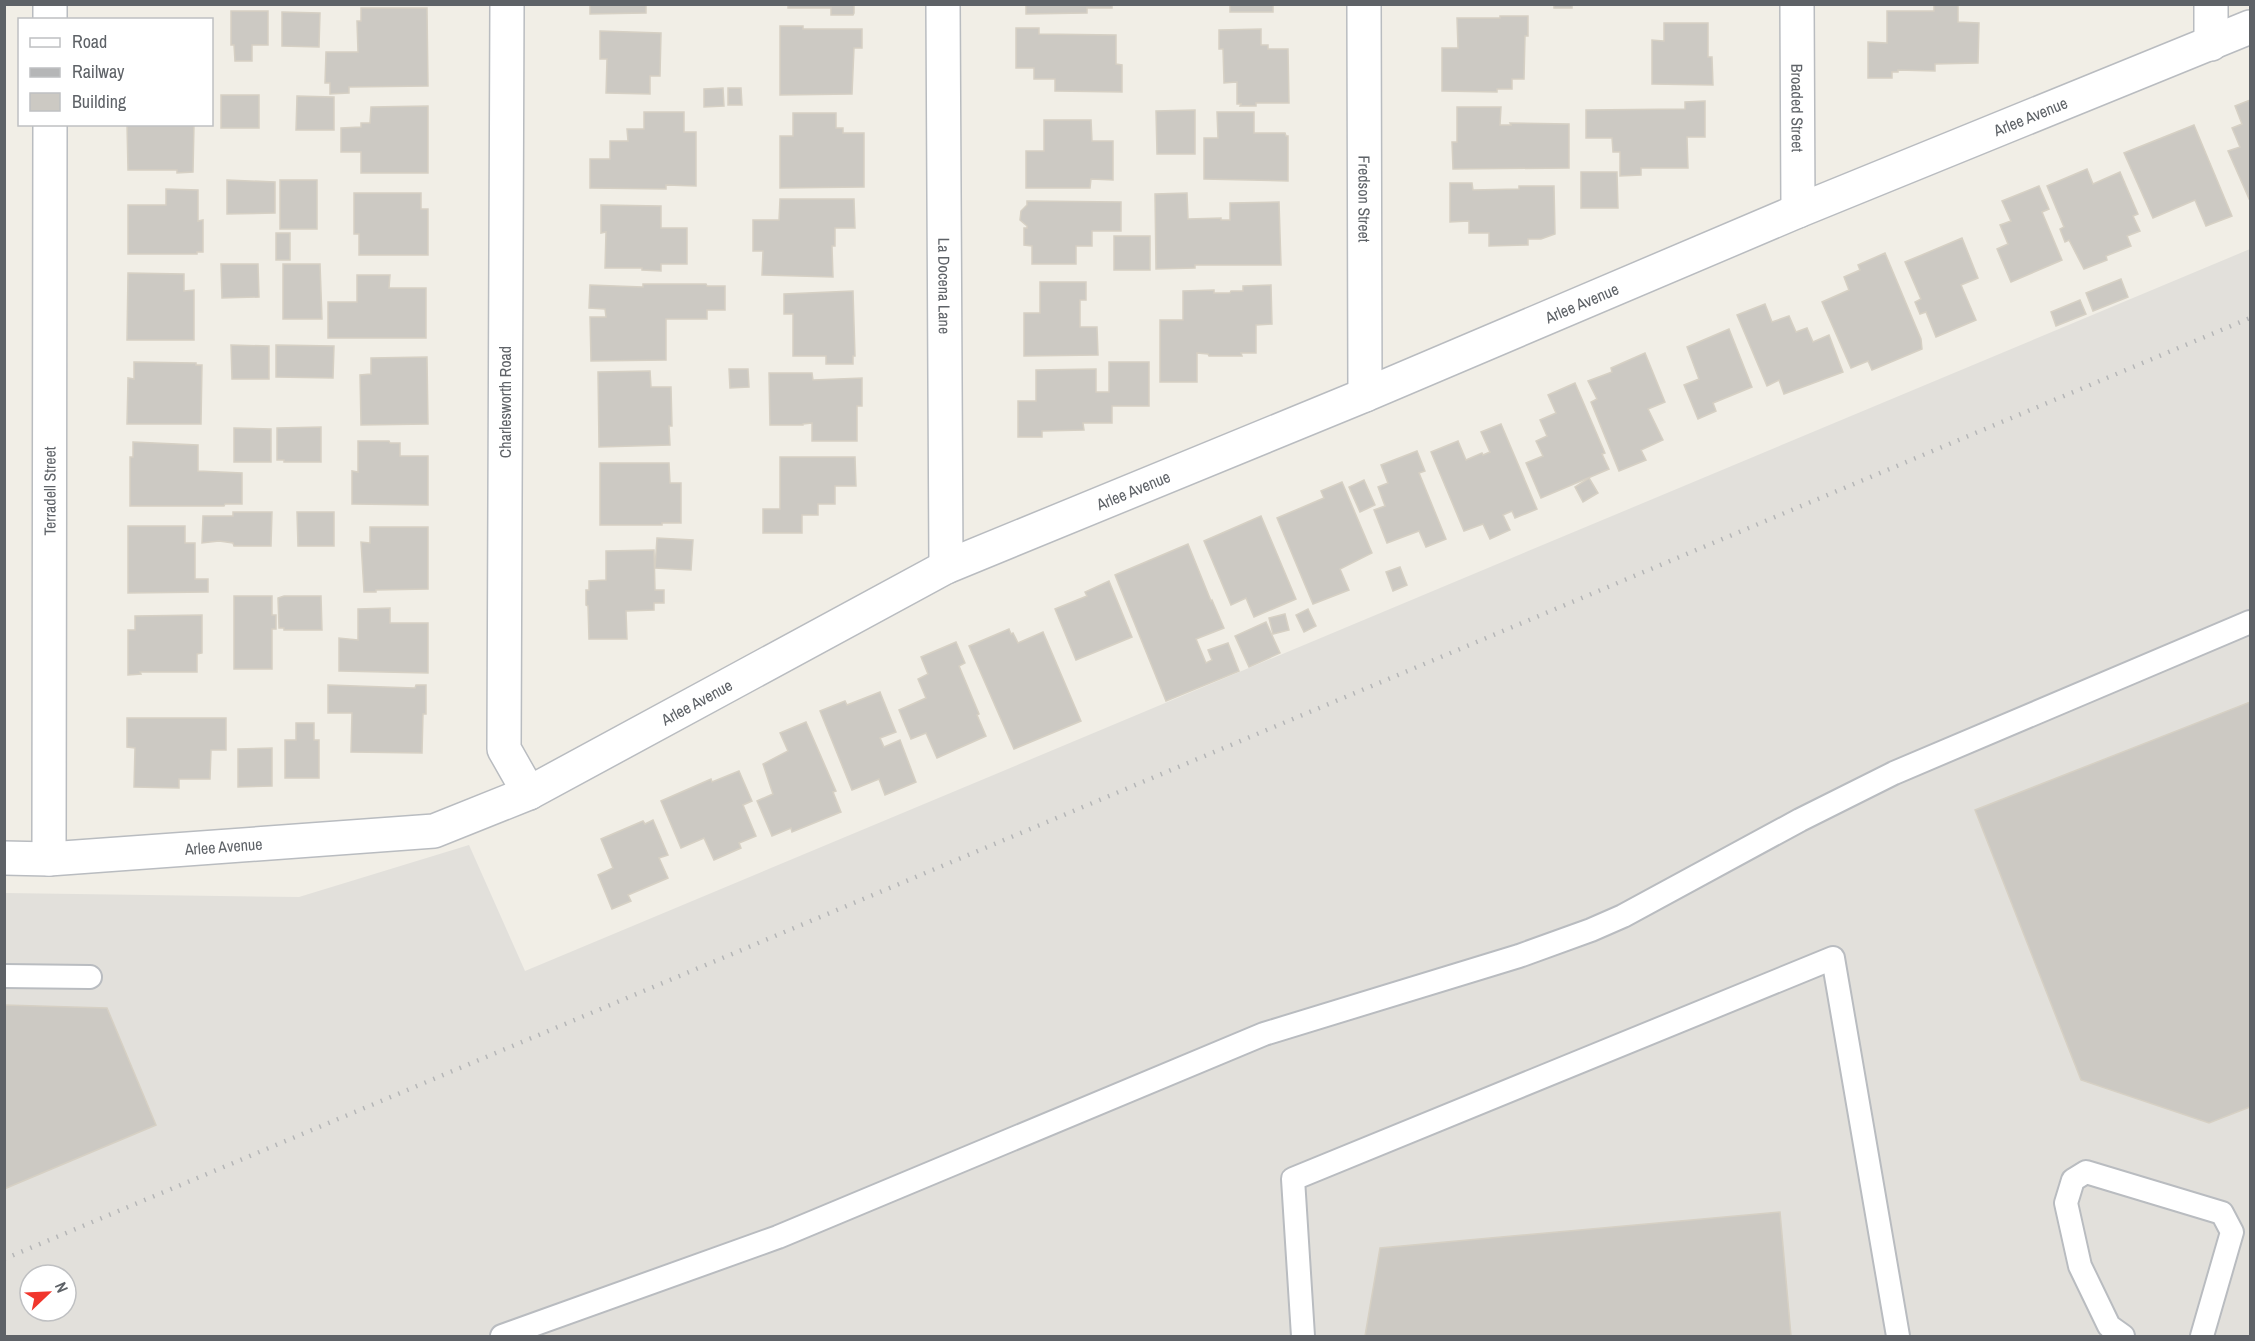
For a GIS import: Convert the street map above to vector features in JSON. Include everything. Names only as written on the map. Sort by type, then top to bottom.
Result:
[{"type":"street","name":"Charlesworth Road","points":[[507,4],[504,749],[529,793]]},
{"type":"street","name":"La Docena Lane","points":[[943,4],[946,567]]},
{"type":"street","name":"Fredson Street","points":[[1364,4],[1365,395]]},
{"type":"street","name":"Broaded Street","points":[[1797,4],[1798,211]]},
{"type":"street","points":[[2211,4],[2211,44]]},
{"type":"street","name":"Arlee Avenue","points":[[4,858],[49,859],[434,831],[529,793],[946,567],[1365,395],[1798,211],[2250,27]]},
{"type":"street","name":"Terradell Street","points":[[49,859],[50,126]]},
{"type":"lane","points":[[502,1336],[778,1237],[1264,1034],[1519,956],[1591,930],[1623,916],[1800,820],[1894,773],[2250,622]]},
{"type":"lane","points":[[1303,1336],[1293,1179],[1833,958],[1898,1336]]},
{"type":"lane","points":[[4,976],[90,977]]},
{"type":"lane","points":[[2123,1336],[2109,1326],[2080,1266],[2066,1203],[2073,1180],[2086,1172],[2222,1213],[2232,1232],[2202,1336]]},
{"type":"shaded area","points":[[2250,249],[2250,1336],[5,1336],[5,893],[299,897],[469,845],[525,971]]},
{"type":"building","points":[[590,4],[646,4],[646,13],[590,14]]},
{"type":"building","points":[[788,4],[854,4],[854,13],[853,15],[831,15],[831,8],[788,8]]},
{"type":"building","points":[[1026,4],[1112,4],[1112,8],[1087,8],[1087,13],[1026,14]]},
{"type":"building","points":[[1230,4],[1273,4],[1273,12],[1230,12]]},
{"type":"building","points":[[1554,4],[1572,4],[1572,8],[1554,8]]},
{"type":"building","points":[[1934,4],[1958,4],[1958,22],[1979,23],[1978,63],[1935,64],[1935,71],[1898,70],[1898,72],[1892,72],[1892,78],[1868,78],[1868,42],[1887,43],[1887,11],[1934,11]]},
{"type":"building","points":[[361,8],[427,8],[428,86],[349,87],[349,93],[330,94],[330,83],[325,83],[326,52],[358,52],[357,21],[361,21]]},
{"type":"building","points":[[231,11],[268,11],[268,45],[252,45],[252,61],[235,61],[234,45],[231,45]]},
{"type":"building","points":[[282,12],[320,13],[319,47],[282,46]]},
{"type":"building","points":[[1500,16],[1528,16],[1524,79],[1512,79],[1512,89],[1497,89],[1497,92],[1442,91],[1442,48],[1458,48],[1457,18],[1500,18]]},
{"type":"building","points":[[1664,23],[1708,23],[1708,57],[1712,57],[1713,85],[1652,84],[1652,40],[1664,41]]},
{"type":"building","points":[[780,26],[803,26],[803,29],[862,29],[862,48],[854,48],[852,94],[780,95]]},
{"type":"building","points":[[1016,28],[1039,28],[1039,34],[1116,35],[1116,64],[1122,65],[1122,92],[1055,91],[1055,79],[1034,79],[1034,68],[1016,68]]},
{"type":"building","points":[[1261,29],[1261,45],[1268,45],[1268,49],[1288,49],[1289,103],[1256,103],[1256,106],[1240,106],[1241,104],[1237,104],[1237,82],[1224,83],[1223,49],[1219,49],[1219,30]]},
{"type":"building","points":[[600,31],[661,33],[660,76],[650,76],[650,94],[606,93],[607,59],[600,59]]},
{"type":"building","points":[[723,88],[724,106],[704,107],[704,89]]},
{"type":"building","points":[[728,88],[741,88],[742,105],[728,105]]},
{"type":"building","points":[[221,95],[259,95],[259,128],[221,128]]},
{"type":"building","points":[[297,96],[334,97],[334,130],[296,130]]},
{"type":"building","points":[[2250,100],[2250,201],[2228,151],[2240,147],[2232,128],[2242,124],[2235,106]]},
{"type":"building","points":[[1705,101],[1705,137],[1687,137],[1688,168],[1641,168],[1641,175],[1620,176],[1620,152],[1613,152],[1612,138],[1586,138],[1586,110],[1685,109],[1685,102]]},
{"type":"building","points":[[428,106],[428,173],[361,173],[361,152],[341,152],[341,128],[361,127],[361,123],[370,123],[371,107]]},
{"type":"building","points":[[1457,107],[1501,107],[1500,125],[1511,125],[1510,123],[1569,124],[1569,168],[1453,169],[1452,142],[1457,142]]},
{"type":"building","points":[[1195,110],[1195,154],[1157,154],[1156,111]]},
{"type":"building","points":[[644,112],[684,112],[684,132],[696,132],[696,186],[666,185],[666,189],[590,188],[590,159],[610,159],[610,141],[628,141],[627,129],[644,129]]},
{"type":"building","points":[[1217,112],[1254,112],[1254,133],[1285,133],[1288,136],[1288,181],[1204,179],[1204,138],[1218,138]]},
{"type":"building","points":[[793,113],[836,113],[836,128],[843,128],[843,133],[864,133],[864,187],[780,188],[780,136],[793,136]]},
{"type":"building","points":[[1044,120],[1091,120],[1092,141],[1113,141],[1113,180],[1091,179],[1090,188],[1026,188],[1026,151],[1044,151]]},
{"type":"building","points":[[2194,125],[2232,216],[2206,226],[2195,200],[2153,218],[2124,153]]},
{"type":"building","points":[[127,126],[194,126],[193,172],[128,170]]},
{"type":"building","points":[[2087,169],[2093,184],[2120,172],[2138,214],[2133,216],[2140,231],[2127,236],[2131,246],[2106,256],[2107,260],[2084,269],[2069,240],[2065,242],[2060,229],[2064,227],[2047,186]]},
{"type":"building","points":[[1581,172],[1617,172],[1618,208],[1581,208]]},
{"type":"building","points":[[227,180],[275,182],[275,213],[227,214]]},
{"type":"building","points":[[280,180],[317,180],[317,229],[280,229]]},
{"type":"building","points":[[1450,183],[1472,183],[1473,190],[1554,186],[1555,234],[1541,239],[1528,239],[1528,245],[1489,246],[1489,233],[1469,233],[1469,221],[1450,222]]},
{"type":"building","points":[[2039,186],[2049,209],[2042,212],[2062,260],[2011,282],[1997,249],[2008,244],[2000,225],[2011,221],[2002,201]]},
{"type":"building","points":[[166,189],[198,190],[198,221],[203,220],[203,252],[197,252],[197,254],[128,254],[128,205],[166,205]]},
{"type":"building","points":[[354,193],[421,193],[421,209],[428,209],[428,255],[359,255],[359,234],[354,234]]},
{"type":"building","points":[[1187,193],[1188,219],[1230,220],[1230,203],[1279,202],[1281,265],[1195,265],[1195,268],[1156,269],[1155,194]]},
{"type":"building","points":[[780,199],[854,199],[855,228],[835,228],[835,246],[832,246],[833,277],[762,275],[763,251],[753,251],[753,220],[779,220]]},
{"type":"building","points":[[1027,201],[1121,202],[1121,231],[1092,231],[1092,246],[1076,246],[1076,264],[1032,264],[1032,246],[1024,245],[1024,228],[1027,226],[1020,220],[1021,211],[1027,205]]},
{"type":"building","points":[[601,205],[661,206],[661,228],[687,228],[687,264],[661,264],[661,271],[642,270],[642,268],[605,268],[606,232],[601,233]]},
{"type":"building","points":[[276,233],[290,233],[290,260],[276,260]]},
{"type":"building","points":[[1114,236],[1150,236],[1150,270],[1114,270]]},
{"type":"building","points":[[1962,238],[1978,278],[1961,285],[1976,320],[1936,337],[1926,312],[1920,314],[1915,302],[1921,299],[1905,262]]},
{"type":"building","points":[[1885,253],[1921,339],[1922,349],[1872,370],[1868,361],[1851,368],[1822,302],[1849,290],[1844,277],[1860,270],[1858,265]]},
{"type":"building","points":[[221,264],[258,264],[259,297],[222,298]]},
{"type":"building","points":[[283,264],[320,264],[322,319],[283,319]]},
{"type":"building","points":[[128,273],[184,274],[184,291],[194,290],[194,340],[127,340]]},
{"type":"building","points":[[357,275],[390,275],[389,288],[426,288],[426,338],[328,338],[328,302],[357,302]]},
{"type":"building","points":[[2121,279],[2128,297],[2093,311],[2086,293]]},
{"type":"building","points":[[1040,282],[1086,282],[1086,300],[1080,300],[1080,327],[1097,327],[1098,355],[1024,356],[1024,313],[1040,313]]},
{"type":"building","points":[[643,284],[725,286],[725,310],[707,310],[707,319],[666,319],[666,360],[591,361],[590,317],[606,317],[605,309],[589,308],[590,285],[643,287]]},
{"type":"building","points":[[1271,285],[1272,324],[1256,325],[1256,353],[1241,353],[1242,356],[1209,356],[1197,353],[1197,382],[1160,382],[1160,320],[1183,320],[1183,291],[1214,290],[1214,293],[1230,293],[1231,291],[1243,291],[1243,286]]},
{"type":"building","points":[[853,291],[855,356],[853,356],[853,364],[826,364],[826,356],[793,356],[793,314],[784,314],[784,294]]},
{"type":"building","points":[[2080,300],[2086,314],[2056,326],[2051,312]]},
{"type":"building","points":[[1765,304],[1772,322],[1789,316],[1796,332],[1807,328],[1813,342],[1829,335],[1843,372],[1784,394],[1779,380],[1767,386],[1737,315]]},
{"type":"building","points":[[1729,329],[1752,387],[1713,403],[1716,411],[1698,419],[1684,385],[1699,379],[1687,347]]},
{"type":"building","points":[[231,345],[269,346],[269,379],[232,379]]},
{"type":"building","points":[[276,345],[334,346],[333,378],[276,377]]},
{"type":"building","points":[[1645,353],[1665,402],[1648,409],[1663,440],[1641,450],[1646,460],[1619,471],[1591,402],[1597,399],[1588,381],[1612,372],[1611,368]]},
{"type":"building","points":[[427,357],[428,424],[361,425],[360,375],[371,374],[371,358]]},
{"type":"building","points":[[134,362],[202,365],[201,424],[127,424],[128,378],[134,379]]},
{"type":"building","points":[[1109,362],[1149,362],[1149,406],[1112,406],[1112,423],[1083,423],[1084,430],[1042,431],[1042,437],[1018,437],[1018,401],[1036,401],[1036,370],[1096,369],[1096,392],[1109,392]]},
{"type":"building","points":[[729,369],[748,369],[749,387],[730,388]]},
{"type":"building","points":[[650,371],[651,387],[671,387],[670,445],[599,447],[598,372]]},
{"type":"building","points":[[769,373],[812,373],[813,380],[862,378],[862,406],[857,406],[857,441],[812,441],[812,423],[770,425]]},
{"type":"building","points":[[1575,383],[1605,453],[1602,454],[1609,469],[1541,498],[1526,463],[1543,456],[1536,441],[1547,436],[1540,420],[1556,413],[1548,395]]},
{"type":"building","points":[[1501,424],[1537,509],[1515,518],[1512,511],[1503,515],[1510,530],[1490,539],[1483,524],[1464,531],[1431,452],[1458,441],[1466,460],[1482,453],[1483,455],[1490,452],[1481,432]]},
{"type":"building","points":[[321,427],[321,462],[277,460],[277,428]]},
{"type":"building","points":[[234,428],[271,429],[271,462],[234,462]]},
{"type":"building","points":[[358,441],[400,443],[400,456],[428,456],[428,505],[352,504],[352,471],[358,472]]},
{"type":"building","points":[[133,442],[198,445],[198,471],[242,473],[242,504],[130,506],[130,457],[133,457]]},
{"type":"building","points":[[1417,451],[1425,471],[1419,473],[1446,539],[1426,547],[1419,531],[1387,543],[1374,510],[1385,506],[1378,487],[1388,483],[1381,465]]},
{"type":"building","points":[[780,457],[855,457],[856,486],[835,486],[835,504],[818,504],[818,515],[802,515],[802,533],[763,533],[763,509],[780,509]]},
{"type":"building","points":[[600,463],[669,463],[670,483],[681,483],[681,523],[600,525]]},
{"type":"building","points":[[1589,478],[1598,493],[1583,502],[1575,487]]},
{"type":"building","points":[[1364,480],[1375,505],[1360,512],[1349,487]]},
{"type":"building","points":[[1342,482],[1372,553],[1340,569],[1349,590],[1313,604],[1277,518],[1324,498],[1321,491]]},
{"type":"building","points":[[233,512],[272,512],[271,546],[234,546],[233,543],[219,541],[202,543],[203,516],[233,516]]},
{"type":"building","points":[[297,512],[334,512],[334,546],[298,546]]},
{"type":"building","points":[[1261,516],[1296,599],[1254,617],[1246,598],[1231,605],[1204,541]]},
{"type":"building","points":[[128,526],[185,526],[185,543],[195,543],[195,579],[208,579],[208,592],[128,593]]},
{"type":"building","points":[[370,527],[428,527],[428,589],[364,592],[361,542],[370,543]]},
{"type":"building","points":[[657,538],[693,540],[691,570],[655,568]]},
{"type":"building","points":[[1188,544],[1224,628],[1196,639],[1206,663],[1212,660],[1208,650],[1228,643],[1239,671],[1166,701],[1115,575]]},
{"type":"building","points":[[654,550],[655,590],[664,590],[664,603],[654,603],[654,610],[626,611],[627,639],[589,639],[586,590],[589,590],[589,581],[606,580],[606,551]]},
{"type":"building","points":[[1400,567],[1407,585],[1393,591],[1386,572]]},
{"type":"building","points":[[1109,581],[1132,637],[1076,660],[1055,609],[1087,596],[1085,592]]},
{"type":"building","points":[[234,596],[272,596],[272,615],[276,615],[276,629],[272,629],[272,669],[234,669]]},
{"type":"building","points":[[321,596],[322,630],[279,628],[278,598]]},
{"type":"building","points":[[390,608],[390,623],[428,623],[428,673],[339,671],[339,638],[358,640],[358,609]]},
{"type":"building","points":[[1308,609],[1316,626],[1304,632],[1296,615]]},
{"type":"building","points":[[1285,614],[1289,630],[1273,634],[1269,618]]},
{"type":"building","points":[[202,615],[202,653],[197,654],[197,672],[140,672],[141,674],[128,675],[128,630],[135,630],[135,616]]},
{"type":"building","points":[[1266,622],[1280,653],[1249,667],[1235,636]]},
{"type":"building","points":[[1009,629],[1018,643],[1043,632],[1081,721],[1014,749],[969,646]]},
{"type":"building","points":[[956,642],[965,663],[959,666],[986,736],[937,758],[926,733],[911,739],[899,710],[926,698],[918,679],[928,674],[921,657]]},
{"type":"building","points":[[328,685],[415,688],[416,685],[426,685],[422,753],[351,752],[352,713],[328,713]]},
{"type":"building","points":[[880,692],[896,732],[880,738],[884,747],[900,740],[916,782],[885,795],[879,779],[852,790],[820,711],[845,701],[847,705]]},
{"type":"building","points":[[2250,702],[2250,1107],[2209,1123],[2081,1080],[1975,810]]},
{"type":"building","points":[[127,718],[226,718],[226,750],[211,750],[210,779],[179,779],[179,788],[134,787],[135,748],[127,747]]},
{"type":"building","points":[[806,722],[836,791],[833,792],[841,812],[792,832],[791,828],[772,836],[757,801],[773,794],[763,764],[788,751],[780,733]]},
{"type":"building","points":[[296,723],[314,723],[314,740],[319,740],[319,778],[285,778],[285,740],[296,740]]},
{"type":"building","points":[[272,748],[272,786],[238,787],[238,749]]},
{"type":"building","points":[[739,771],[752,801],[743,805],[756,836],[739,843],[741,848],[714,860],[704,838],[681,848],[661,801],[711,779],[712,782]]},
{"type":"building","points":[[653,820],[668,855],[659,858],[668,878],[628,895],[631,901],[612,909],[598,875],[613,868],[601,839],[643,821],[645,824]]},
{"type":"building","points":[[4,1005],[107,1008],[156,1125],[4,1189]]},
{"type":"building","points":[[1780,1212],[1791,1336],[1365,1336],[1380,1248]]},
{"type":"railway","points":[[4,1259],[2250,318]]}]
